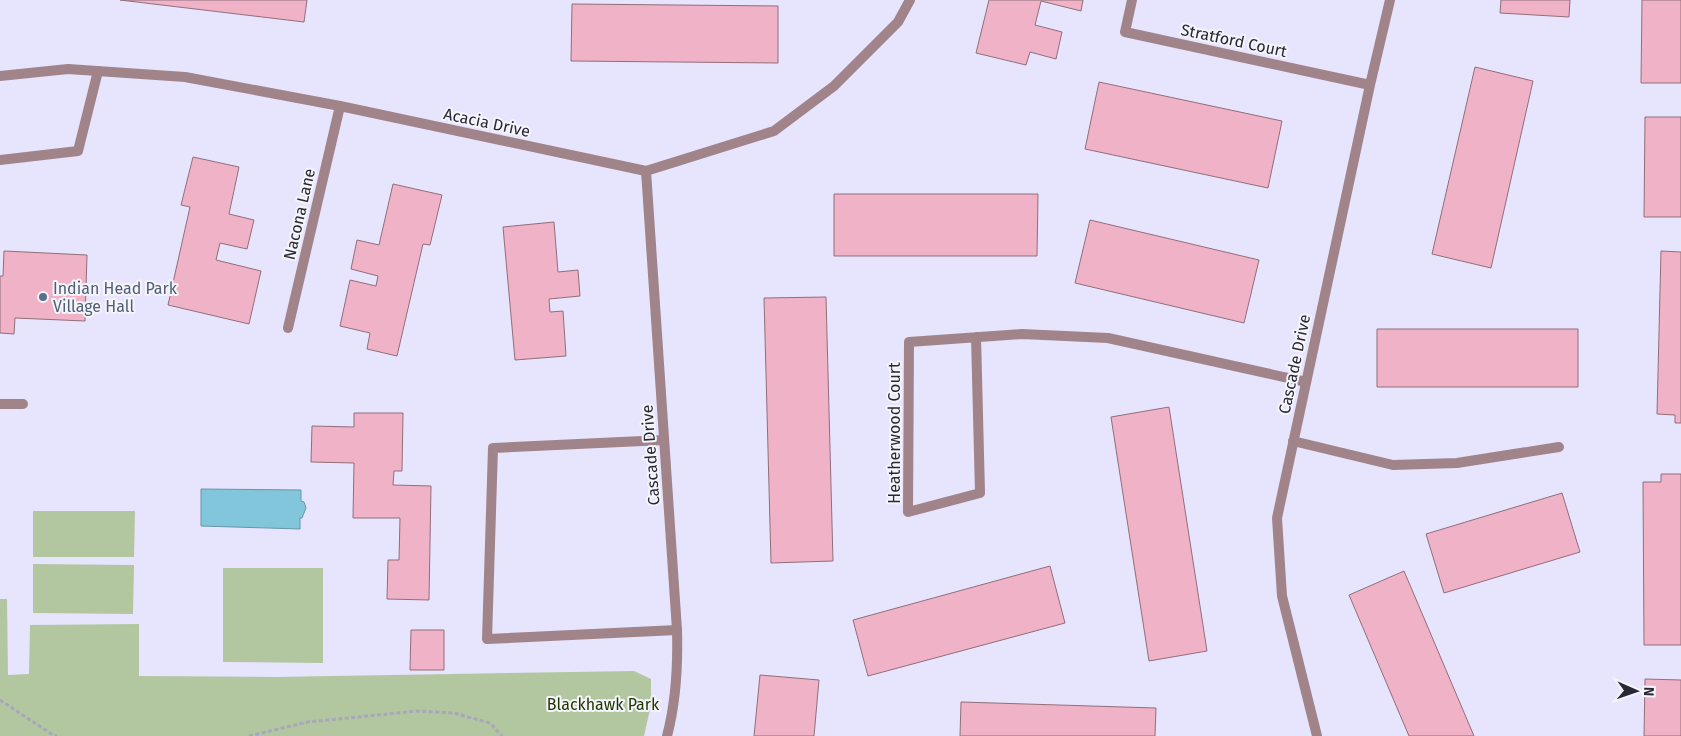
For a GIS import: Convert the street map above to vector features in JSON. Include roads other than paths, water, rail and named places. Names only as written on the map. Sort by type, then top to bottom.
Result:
[{"type":"street","name":"Acacia Drive","points":[[0,76],[68,69],[185,77],[340,106],[646,171],[774,131],[834,86],[898,22],[910,0]]},
{"type":"street","name":"Stratford Court","points":[[1132,0],[1125,32],[1370,85]]},
{"type":"street","name":"Cascade Drive","points":[[1317,736],[1282,596],[1277,518],[1390,0]]},
{"type":"street","points":[[0,160],[78,150],[98,71]]},
{"type":"street","name":"Nacona Lane","points":[[288,328],[340,106]]},
{"type":"street","name":"Cascade Drive","points":[[646,171],[677,630],[678,661],[675,693],[667,736]]},
{"type":"street","name":"Heatherwood Court","points":[[976,337],[980,493],[908,512],[909,342],[976,337],[1022,334],[1108,338],[1306,382]]},
{"type":"street","points":[[0,404],[23,404]]},
{"type":"street","points":[[664,440],[493,448],[487,639],[677,630]]},
{"type":"street","points":[[1293,441],[1393,465],[1457,463],[1559,447]]},
{"type":"water","points":[[201,489],[301,490],[301,501],[304,502],[306,508],[302,518],[300,518],[300,529],[201,526]]},
{"type":"place","name":"Indian Head Park Village Hall","points":[[43,297]]},
{"type":"park label","name":"Blackhawk Park","points":[[603,704]]}]
